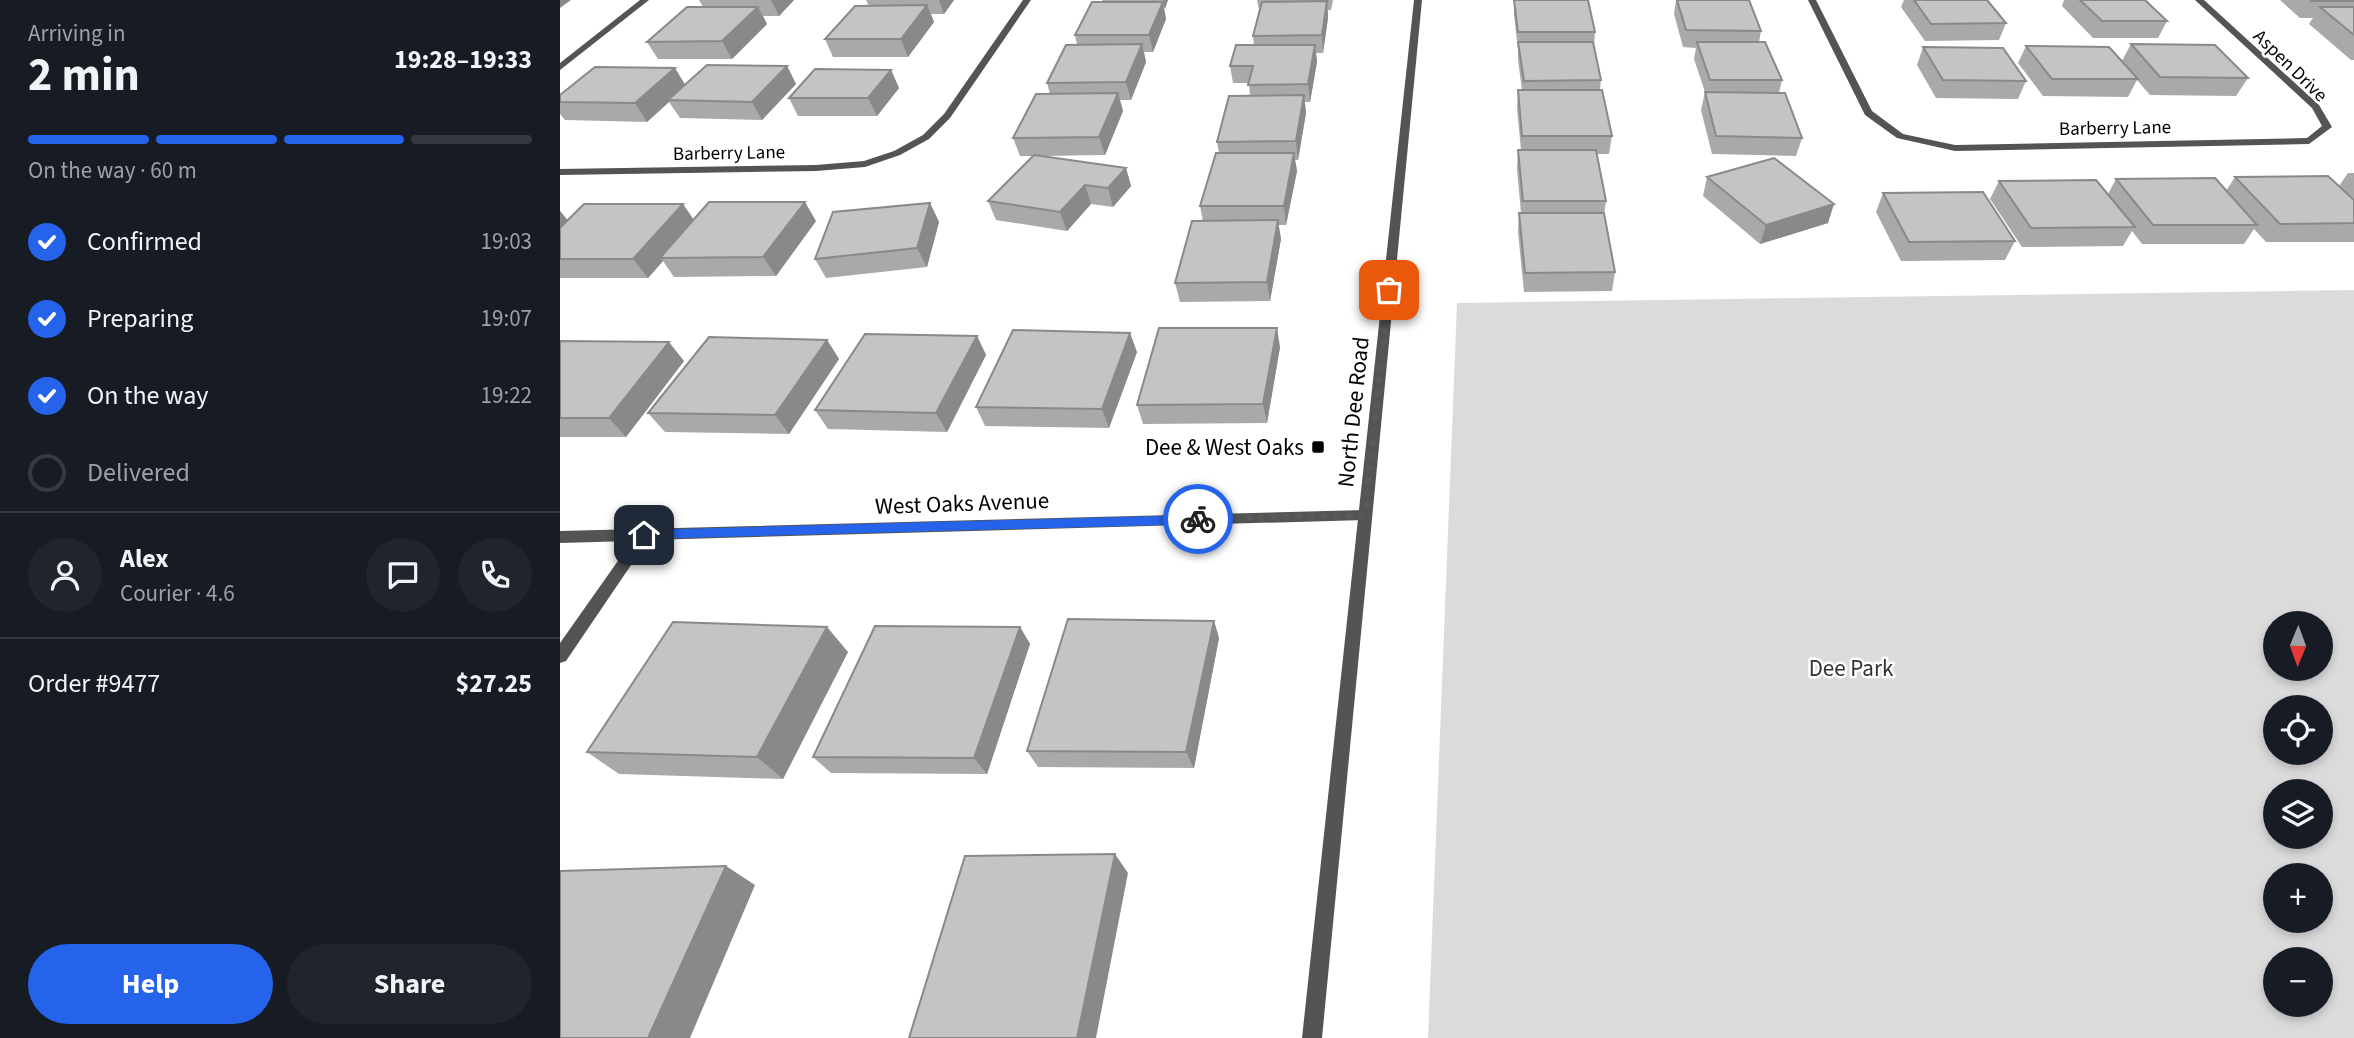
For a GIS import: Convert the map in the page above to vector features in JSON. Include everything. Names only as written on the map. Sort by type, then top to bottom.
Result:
[{"type":"street","points":[[560,67],[645,0]]},
{"type":"street","name":"Barberry Lane","points":[[560,172],[816,168],[865,164],[897,153],[926,137],[947,116],[1027,0]]},
{"type":"street","name":"North Dee Road","points":[[1312,1038],[1418,0]]},
{"type":"street","name":"Barberry Lane","points":[[1812,0],[1868,113],[1900,136],[1955,148],[2309,141],[2327,127]]},
{"type":"street","name":"Aspen Drive","points":[[2199,0],[2316,107],[2327,127]]},
{"type":"street","name":"West Oaks Avenue","points":[[560,537],[1365,515]]},
{"type":"street","points":[[560,656],[644,535]]},
{"type":"green space","name":"Dee Park","points":[[2354,290],[2354,1038],[1428,1038],[1457,303]]},
{"type":"building","points":[[1514,0],[1588,0],[1595,32],[1518,32]]},
{"type":"building","points":[[1677,0],[1749,0],[1761,31],[1686,30]]},
{"type":"building","points":[[1914,0],[1987,0],[2006,23],[1931,24]]},
{"type":"building","points":[[2080,0],[2145,0],[2167,21],[2102,21]]},
{"type":"building","points":[[2354,0],[2354,1],[2311,1]]},
{"type":"building","points":[[1327,1],[1322,35],[1253,36],[1262,2]]},
{"type":"building","points":[[1092,2],[1163,2],[1149,35],[1075,35]]},
{"type":"building","points":[[927,5],[901,39],[825,39],[855,6]]},
{"type":"building","points":[[687,7],[758,7],[722,41],[647,42]]},
{"type":"building","points":[[2320,7],[2354,7],[2354,35]]},
{"type":"building","points":[[1518,42],[1593,42],[1601,80],[1524,81]]},
{"type":"building","points":[[1697,42],[1765,42],[1782,80],[1710,80]]},
{"type":"building","points":[[1142,44],[1126,82],[1047,83],[1066,45]]},
{"type":"building","points":[[2131,44],[2215,45],[2248,78],[2160,77]]},
{"type":"building","points":[[1236,45],[1315,45],[1308,84],[1248,85],[1253,66],[1230,66]]},
{"type":"building","points":[[2026,46],[2109,47],[2138,79],[2052,79]]},
{"type":"building","points":[[1923,47],[2003,48],[2026,81],[1943,80]]},
{"type":"building","points":[[707,65],[787,66],[752,102],[668,100]]},
{"type":"building","points":[[595,67],[675,68],[635,103],[560,102],[560,95]]},
{"type":"building","points":[[815,69],[891,70],[868,98],[789,98]]},
{"type":"building","points":[[1518,90],[1602,90],[1612,136],[1522,136]]},
{"type":"building","points":[[1705,92],[1785,93],[1802,138],[1716,136]]},
{"type":"building","points":[[1118,93],[1099,137],[1013,138],[1036,94]]},
{"type":"building","points":[[1304,95],[1296,141],[1217,142],[1229,96]]},
{"type":"building","points":[[1518,150],[1596,150],[1606,201],[1523,201]]},
{"type":"building","points":[[1216,153],[1294,153],[1284,206],[1200,206]]},
{"type":"building","points":[[1034,155],[1126,168],[1108,188],[1085,185],[1060,212],[988,201]]},
{"type":"building","points":[[1774,158],[1834,204],[1766,225],[1707,177]]},
{"type":"building","points":[[2328,176],[2354,200],[2354,223],[2280,224],[2235,177]]},
{"type":"building","points":[[2215,178],[2257,225],[2153,225],[2116,179]]},
{"type":"building","points":[[2096,180],[2135,227],[2031,228],[1999,181]]},
{"type":"building","points":[[1983,192],[2015,241],[1909,242],[1883,193]]},
{"type":"building","points":[[709,202],[805,202],[763,257],[660,258]]},
{"type":"building","points":[[930,203],[917,248],[815,259],[833,212]]},
{"type":"building","points":[[584,204],[683,204],[633,259],[560,259],[560,228]]},
{"type":"building","points":[[1519,213],[1604,213],[1615,272],[1525,273]]},
{"type":"building","points":[[1278,220],[1267,282],[1175,283],[1192,221]]},
{"type":"building","points":[[1159,328],[1277,328],[1263,404],[1137,405]]},
{"type":"building","points":[[1013,330],[1130,333],[1102,409],[976,407]]},
{"type":"building","points":[[865,334],[977,336],[936,413],[815,410]]},
{"type":"building","points":[[709,337],[827,340],[775,415],[648,413]]},
{"type":"building","points":[[560,341],[669,342],[609,418],[560,418]]},
{"type":"building","points":[[1068,619],[1214,621],[1186,752],[1027,751]]},
{"type":"building","points":[[673,622],[827,627],[757,757],[587,752]]},
{"type":"building","points":[[875,626],[1020,627],[974,758],[813,757]]},
{"type":"building","points":[[1115,854],[1077,1038],[909,1038],[965,856]]},
{"type":"building","points":[[726,866],[648,1038],[560,1038],[560,871]]},
{"type":"way so far","points":[[1198,519],[1365,515],[1389,290]]},
{"type":"place","name":"Dee & West Oaks","points":[[1318,447]]},
{"type":"route","points":[[644,535],[1198,519]]}]
